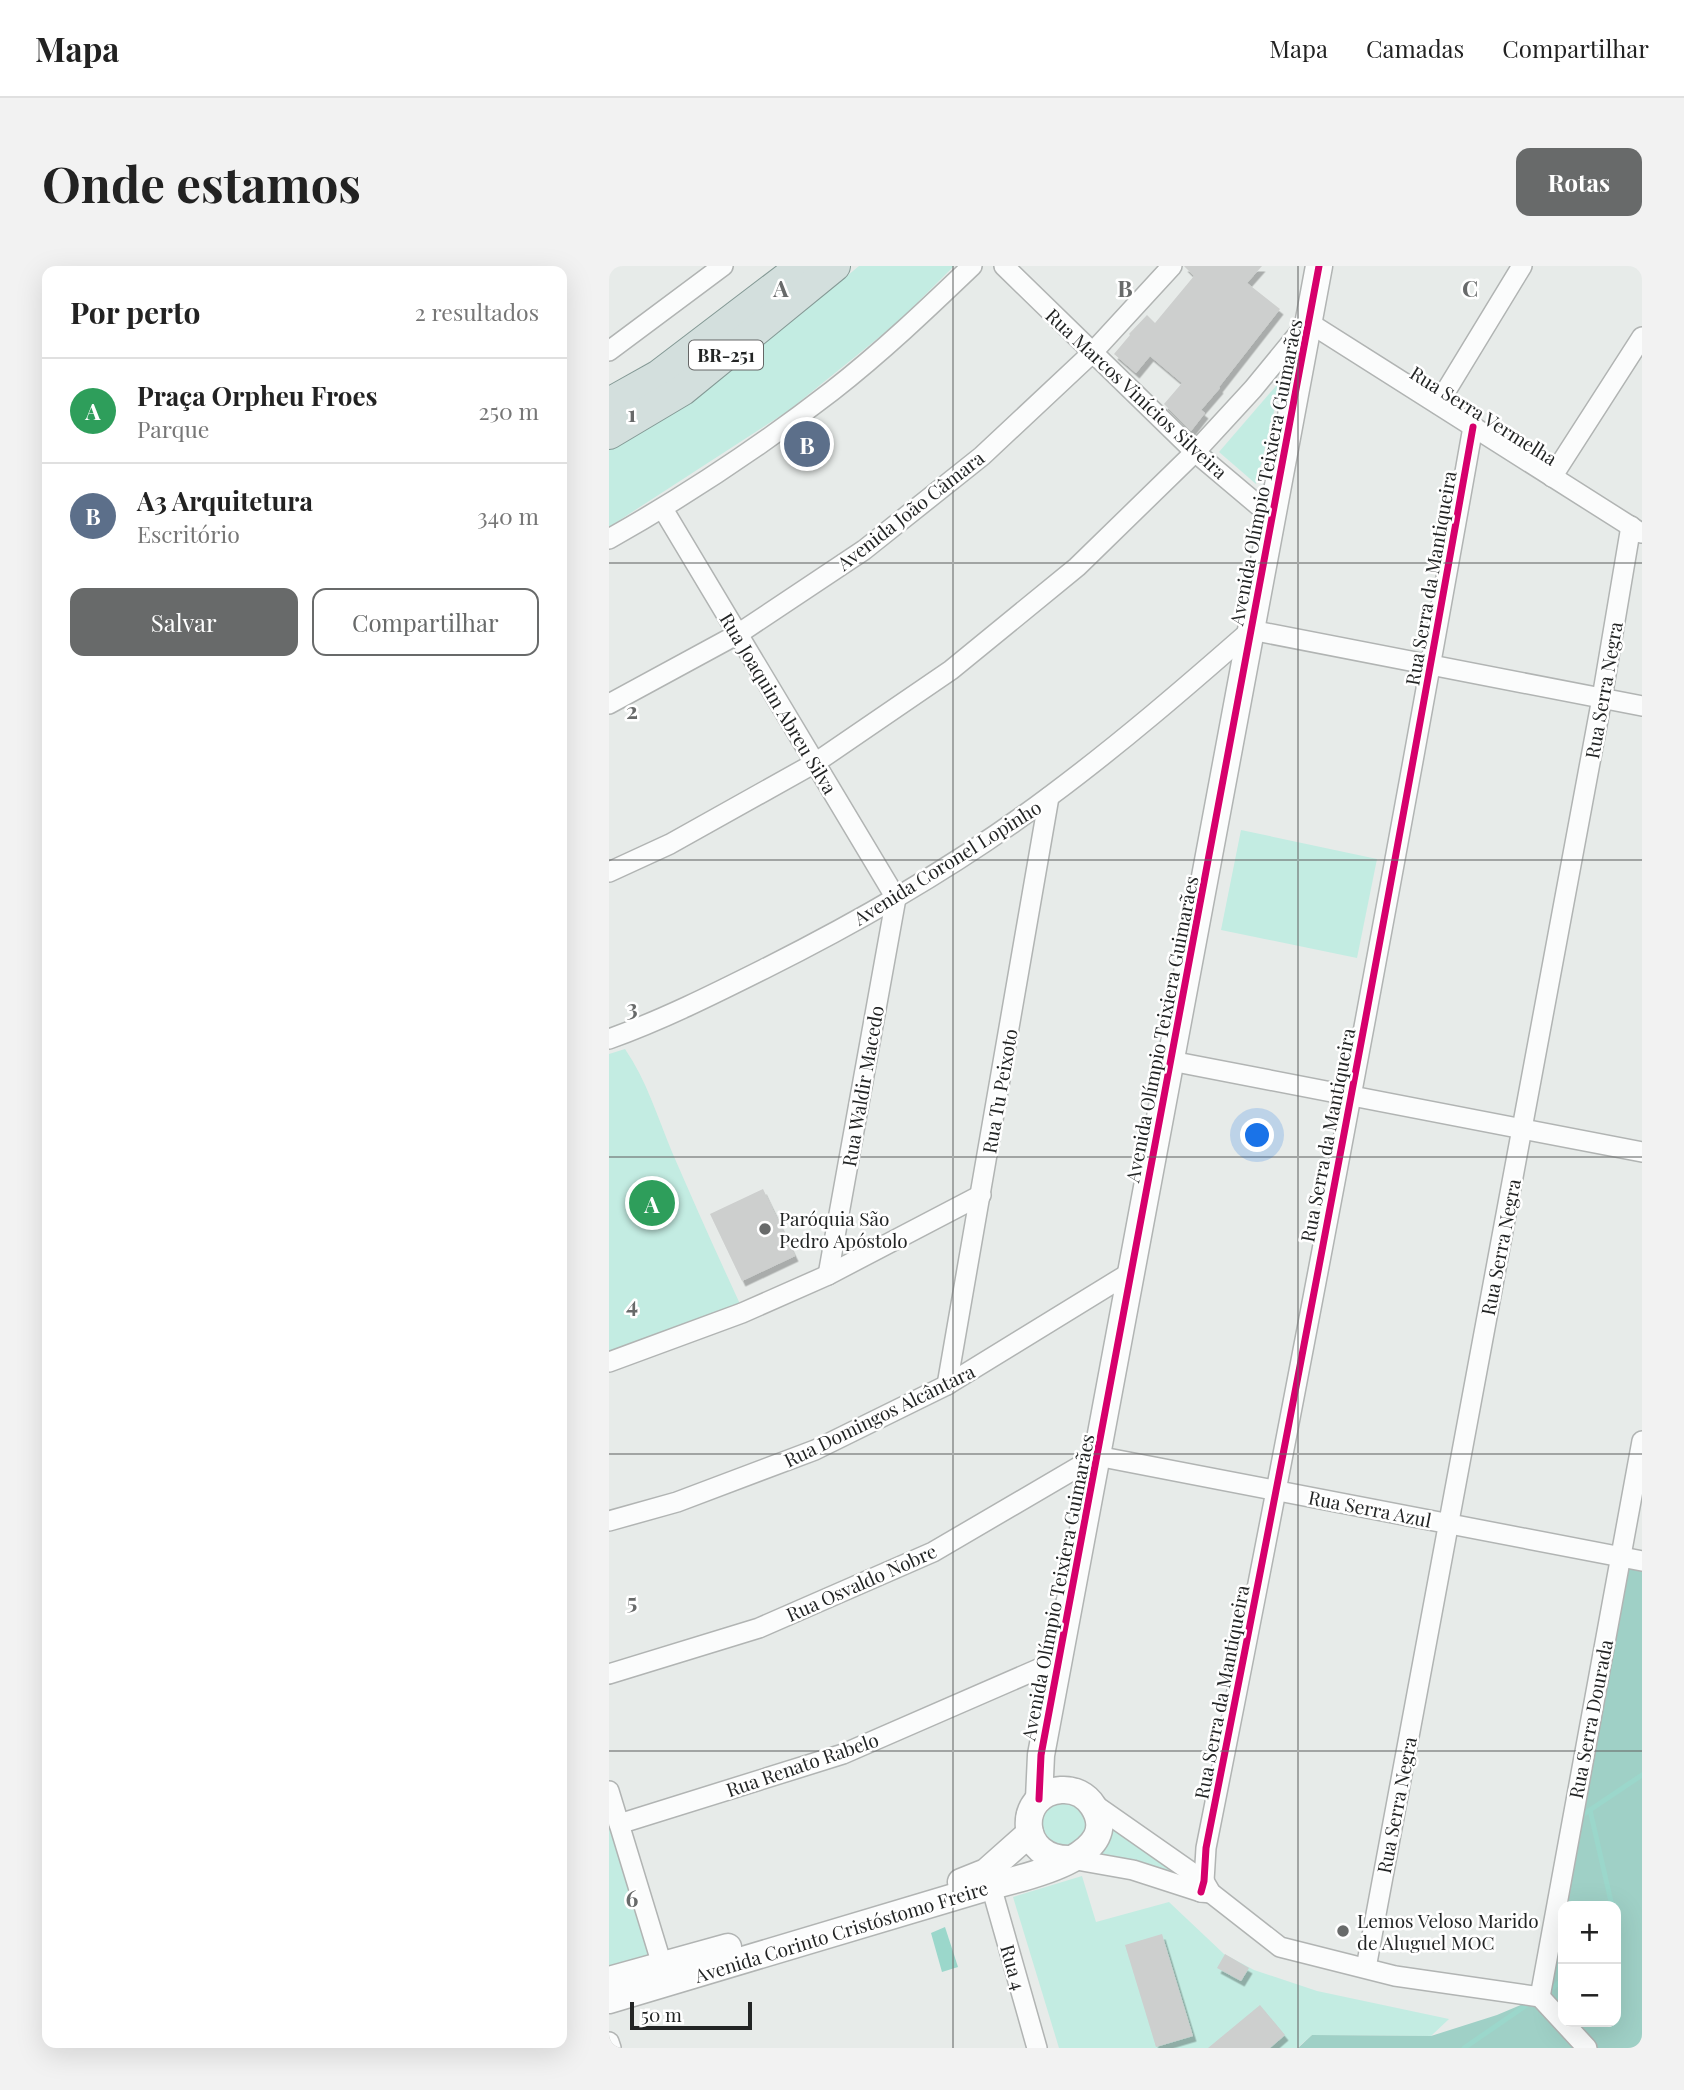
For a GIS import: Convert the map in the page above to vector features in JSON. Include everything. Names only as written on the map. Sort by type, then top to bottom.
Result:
[{"type":"main road","points":[[609,403],[659,375],[802,266]]},
{"type":"main road","name":"BR-251","points":[[609,434],[683,390],[835,266]]},
{"type":"street","points":[[609,351],[723,266]]},
{"type":"street","points":[[609,539],[663,509],[751,452],[834,390],[913,323],[972,266]]},
{"type":"street","name":"Rua Marcos Vinícios Silveira","points":[[1004,266],[1195,452],[1272,517]]},
{"type":"street","name":"Avenida João Câmara","points":[[609,704],[738,634],[874,541],[982,456],[1093,353],[1172,266]]},
{"type":"street","name":"Avenida Olímpio Teixiera Guimarães","points":[[1039,1799],[1041,1755],[1319,266]]},
{"type":"street","points":[[1438,404],[1522,266]]},
{"type":"street","points":[[609,872],[670,844],[815,763],[951,670],[1077,567],[1195,452],[1308,322]]},
{"type":"street","name":"Rua Serra Vermelha","points":[[1308,322],[1636,530]]},
{"type":"street","points":[[1552,477],[1642,337]]},
{"type":"street","name":"Rua Serra da Mantiqueira","points":[[1199,1885],[1277,1491],[1473,427]]},
{"type":"street","name":"Rua Joaquim Abreu Silva","points":[[663,509],[896,898]]},
{"type":"street","name":"Rua Serra Negra","points":[[1366,1968],[1602,698],[1636,530]]},
{"type":"street","points":[[1251,630],[1642,706]]},
{"type":"street","name":"Avenida Coronel Lopinho","points":[[609,1039],[720,991],[809,947],[896,898],[973,849],[1049,797],[1152,716],[1251,630]]},
{"type":"street","name":"Rua Tu Peixoto","points":[[947,1385],[1049,797]]},
{"type":"street","name":"Rua Waldir Macedo","points":[[828,1275],[896,898]]},
{"type":"street","points":[[1171,1061],[1642,1152]]},
{"type":"street","points":[[609,1362],[742,1313],[828,1275],[981,1195]]},
{"type":"street","name":"Rua Domingos Alcântara","points":[[609,1521],[677,1502],[815,1450],[947,1385],[1131,1272]]},
{"type":"street","name":"Rua Serra Dourada","points":[[1540,1997],[1642,1441]]},
{"type":"street","name":"Rua Serra Azul","points":[[1097,1456],[1642,1561]]},
{"type":"street","name":"Rua Osvaldo Nobre","points":[[609,1674],[758,1628],[933,1552],[1097,1456]]},
{"type":"street","name":"Rua Renato Rabelo","points":[[619,1824],[843,1754],[1059,1660]]},
{"type":"street","points":[[1041,1755],[1087,1798],[1280,1947],[1395,1976],[1540,1997],[1587,2048]]},
{"type":"street","points":[[1087,1798],[1069,1790],[1058,1790],[1039,1799],[1030,1815],[1030,1833],[1041,1851],[1050,1857],[1133,1870],[1199,1885]]},
{"type":"street","points":[[609,1791],[665,1974]]},
{"type":"street","name":"Avenida Corinto Cristóstomo Freire","points":[[609,1980],[665,1974],[1031,1876],[1081,1855],[1089,1848],[1095,1839],[1098,1818],[1087,1798]]},
{"type":"street","name":"Avenida Corinto Cristóstomo Freire","points":[[831,1928],[986,1872],[1030,1833]]},
{"type":"street","name":"Rua 4","points":[[991,1886],[1037,2048]]},
{"type":"street","name":"Avenida Corinto Cristóstomo Freire","points":[[609,2000],[665,1974]]},
{"type":"street","points":[[609,2042],[611,2048]]},
{"type":"shaded area","points":[[859,266],[954,266],[898,322],[788,411],[609,527],[609,448],[687,402]]},
{"type":"shaded area","points":[[1282,379],[1256,484],[1219,452]]},
{"type":"shaded area","points":[[1241,830],[1377,859],[1357,958],[1221,930]]},
{"type":"shaded area","points":[[625,1049],[645,1086],[740,1304],[609,1357],[609,1054]]},
{"type":"shaded area","points":[[1620,1557],[1642,1561],[1642,2048],[1298,2048],[1312,2035],[1431,2036],[1497,2015],[1540,1997]]},
{"type":"shaded area","points":[[1077,1796],[1091,1842],[1052,1853],[1035,1810]]},
{"type":"shaded area","points":[[609,1809],[657,1965],[609,1979]]},
{"type":"shaded area","points":[[1099,1812],[1189,1883],[1099,1859],[1092,1851]]},
{"type":"shaded area","points":[[1082,1876],[1096,1922],[1169,1902],[1224,1954],[1254,1970],[1317,1991],[1449,2019],[1431,2036],[1312,2035],[1297,2048],[1059,2048],[1013,1897]]},
{"type":"shaded area","points":[[945,1927],[958,1967],[942,1972],[931,1933]]},
{"type":"building","points":[[1184,266],[1262,266],[1247,283],[1280,309],[1201,410],[1205,413],[1191,431],[1164,404],[1182,383],[1150,356],[1136,373],[1114,354],[1147,315],[1155,323],[1194,276]]},
{"type":"building","points":[[763,1189],[795,1256],[742,1281],[710,1214]]},
{"type":"building","points":[[1162,1934],[1193,2036],[1156,2047],[1125,1945]]},
{"type":"building","points":[[1225,1954],[1249,1968],[1241,1981],[1217,1968]]},
{"type":"building","points":[[1260,2005],[1285,2035],[1270,2048],[1208,2048]]},
{"type":"waterway","points":[[1578,1818],[1642,1775]]},
{"type":"waterway","points":[[1590,1810],[1611,1901]]},
{"type":"waterway","points":[[1548,1991],[1558,1984]]},
{"type":"waterway","points":[[1464,2048],[1531,2002]]},
{"type":"cycle path","points":[[1039,1799],[1041,1755],[1319,266]]},
{"type":"cycle path","points":[[1201,1892],[1206,1848],[1343,1138],[1473,427]]},
{"type":"place","name":"A3 Arquitetura","points":[[807,444]]},
{"type":"place","name":"Praça Orpheu Froes","points":[[652,1203]]},
{"type":"place","name":"Paróquia São Pedro Apóstolo","points":[[765,1229]]},
{"type":"place","name":"Lemos Veloso Marido de Aluguel MOC","points":[[1343,1931]]}]
